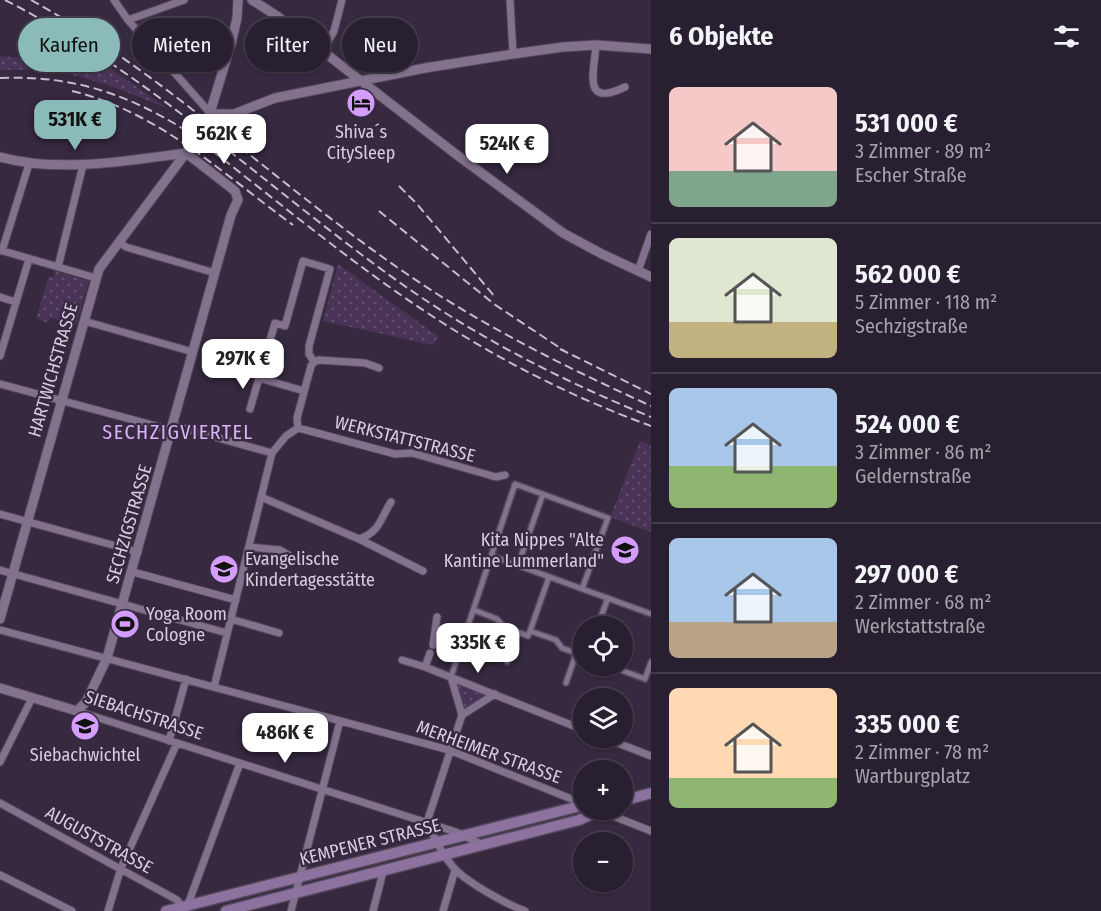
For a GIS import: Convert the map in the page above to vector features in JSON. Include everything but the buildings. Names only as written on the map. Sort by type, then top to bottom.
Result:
[{"type":"main road","points":[[633,792],[651,787]]},
{"type":"main road","points":[[633,798],[651,793]]},
{"type":"main road","name":"KEMPENER STRASSE","points":[[166,911],[573,807]]},
{"type":"main road","name":"KEMPENER STRASSE","points":[[226,911],[579,820]]},
{"type":"street","points":[[114,0],[128,20],[211,114],[234,114],[269,99],[360,80],[513,54],[596,45],[651,49]]},
{"type":"street","points":[[128,20],[184,0]]},
{"type":"street","name":"HARTWICHSTRASSE","points":[[0,619],[99,269],[206,126],[231,44],[237,18],[238,0]]},
{"type":"street","points":[[252,0],[280,18]]},
{"type":"street","points":[[330,39],[334,32],[342,0]]},
{"type":"street","points":[[510,0],[513,54]]},
{"type":"street","points":[[596,45],[593,76],[596,92],[600,94],[615,92],[625,87]]},
{"type":"street","points":[[330,58],[563,233],[651,277]]},
{"type":"street","points":[[0,157],[29,164],[83,165],[186,153]]},
{"type":"street","name":"SECHZIGSTRASSE","points":[[77,711],[86,702],[107,658],[238,196],[186,153]]},
{"type":"street","points":[[149,158],[162,163],[173,172]]},
{"type":"street","points":[[29,164],[1,250],[96,278]]},
{"type":"street","points":[[58,267],[83,165]]},
{"type":"street","points":[[638,271],[651,234]]},
{"type":"street","points":[[119,242],[126,247],[215,273]]},
{"type":"street","points":[[0,356],[29,259]]},
{"type":"street","points":[[250,409],[275,323],[285,326],[303,261],[330,269],[309,346],[309,354],[314,362]]},
{"type":"street","points":[[0,297],[16,302]]},
{"type":"street","points":[[84,321],[193,352]]},
{"type":"street","points":[[314,362],[319,360],[355,361],[380,368]]},
{"type":"street","points":[[214,687],[272,453],[286,436],[298,428],[297,418],[314,362]]},
{"type":"street","points":[[259,378],[304,391]]},
{"type":"street","points":[[0,384],[166,429],[179,428],[272,453]]},
{"type":"street","name":"WERKSTATTSTRASSE","points":[[298,428],[395,454],[412,453],[496,477],[506,475]]},
{"type":"street","points":[[525,911],[497,897],[455,870],[436,842],[427,822],[462,715],[451,677],[515,484],[608,518],[582,589]]},
{"type":"street","points":[[518,565],[543,494]]},
{"type":"street","points":[[261,497],[358,539],[423,572]]},
{"type":"street","points":[[358,539],[376,531],[391,502]]},
{"type":"street","points":[[0,514],[138,552]]},
{"type":"street","points":[[249,547],[282,551],[290,556]]},
{"type":"street","points":[[492,556],[651,614]]},
{"type":"street","points":[[0,570],[228,633]]},
{"type":"street","points":[[133,572],[236,600]]},
{"type":"street","points":[[474,610],[497,619],[504,627],[528,636],[549,577]]},
{"type":"street","points":[[601,616],[608,598]]},
{"type":"street","points":[[434,645],[438,617]]},
{"type":"street","points":[[231,619],[279,633]]},
{"type":"street","name":"MERHEIMER STRASSE","points":[[0,630],[449,750],[573,800]]},
{"type":"street","points":[[530,631],[556,640],[562,648],[573,653]]},
{"type":"street","points":[[507,662],[518,632]]},
{"type":"street","points":[[425,667],[430,653]]},
{"type":"street","points":[[402,660],[573,726]]},
{"type":"street","points":[[566,682],[573,662]]},
{"type":"street","points":[[633,674],[645,679],[649,675],[651,662]]},
{"type":"street","points":[[169,741],[186,679]]},
{"type":"street","name":"SIEBACHSTRASSE","points":[[0,688],[427,822],[464,835],[481,844]]},
{"type":"street","points":[[462,715],[495,694]]},
{"type":"street","points":[[0,762],[32,698]]},
{"type":"street","points":[[291,911],[340,721]]},
{"type":"street","points":[[108,911],[121,868],[177,743]]},
{"type":"street","points":[[631,748],[651,756]]},
{"type":"street","points":[[185,907],[240,763]]},
{"type":"street","name":"AUGUSTSTRASSE","points":[[0,803],[121,868],[177,900],[185,907]]},
{"type":"street","points":[[624,820],[651,831]]},
{"type":"street","points":[[443,911],[455,870]]},
{"type":"street","points":[[373,911],[383,872]]},
{"type":"street","points":[[0,875],[72,911]]},
{"type":"shaded area","points":[[0,56],[18,58],[18,70],[0,70]]},
{"type":"shaded area","points":[[57,72],[116,72],[168,109],[114,87]]},
{"type":"shaded area","points":[[338,264],[439,337],[433,345],[323,321]]},
{"type":"shaded area","points":[[55,271],[89,281],[76,325],[50,318],[48,323],[36,318],[49,276],[53,277]]},
{"type":"shaded area","points":[[640,441],[651,445],[651,532],[610,517]]},
{"type":"shaded area","points":[[455,681],[490,695],[463,711]]},
{"type":"railway","points":[[5,0],[109,62],[159,97],[350,246],[459,322],[553,373],[651,417]]},
{"type":"railway","points":[[31,0],[81,30],[175,96],[357,238],[434,292],[525,345],[651,406]]},
{"type":"railway","points":[[0,78],[74,83],[119,96],[163,117],[185,130],[338,249],[432,316],[538,377],[651,426]]},
{"type":"railway","points":[[72,91],[104,101],[162,129],[293,225]]},
{"type":"railway","points":[[399,186],[417,204],[495,297]]},
{"type":"railway","points":[[379,211],[494,304],[566,352]]},
{"type":"railway","points":[[560,349],[651,394]]},
{"type":"place","name":"Shiva´s CitySleep","points":[[361,103]]},
{"type":"place","name":"Kita Nippes \"Alte Kantine Lummerland\"","points":[[625,550]]},
{"type":"place","name":"Evangelische Kindertagesstätte","points":[[224,569]]},
{"type":"place","name":"Yoga Room Cologne","points":[[125,624]]},
{"type":"place","name":"Siebachwichtel","points":[[85,726]]},
{"type":"district","name":"SECHZIGVIERTEL","points":[[178,432]]}]
